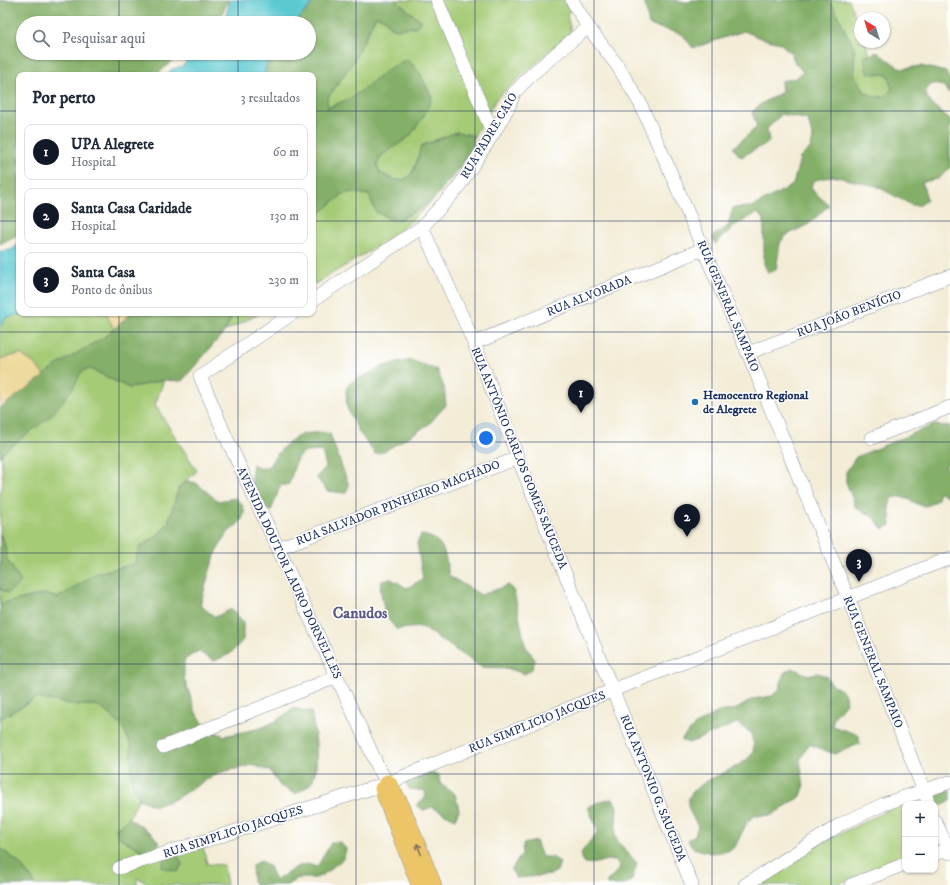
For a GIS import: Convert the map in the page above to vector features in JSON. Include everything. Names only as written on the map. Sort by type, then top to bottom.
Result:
[{"type":"main road","name":"AVENIDA DOUTOR LAURO DORNELLES","points":[[383,779],[420,885]]},
{"type":"main road","name":"AVENIDA DOUTOR LAURO DORNELLES","points":[[383,779],[402,808],[433,885]]},
{"type":"street","points":[[437,0],[493,134]]},
{"type":"street","name":"RUA GENERAL SAMPAIO","points":[[572,0],[588,27],[617,65],[640,103],[748,353],[848,598],[928,801]]},
{"type":"street","name":"RUA PADRE CAIO","points":[[316,298],[422,227],[457,189],[493,134],[509,106],[514,93],[532,74],[588,27]]},
{"type":"street","name":"RUA ANTÔNIO CARLOS GOMES SAUCEDA","points":[[422,227],[474,344],[518,458],[613,690]]},
{"type":"street","name":"RUA ALVORADA","points":[[474,344],[704,249]]},
{"type":"street","name":"RUA JOÃO BENÍCIO","points":[[748,353],[950,276]]},
{"type":"street","name":"AVENIDA DOUTOR LAURO DORNELLES","points":[[289,316],[200,376],[226,437],[383,779]]},
{"type":"street","points":[[872,438],[950,407]]},
{"type":"street","name":"RUA SALVADOR PINHEIRO MACHADO","points":[[278,548],[518,458]]},
{"type":"street","name":"RUA SIMPLICIO JACQUES","points":[[119,868],[383,779],[950,558]]},
{"type":"street","points":[[163,747],[336,677]]},
{"type":"street","name":"RUA ANTONIO G. SAUCEDA","points":[[613,690],[692,885]]},
{"type":"street","points":[[746,885],[840,824],[884,804],[950,782]]},
{"type":"street","points":[[938,827],[950,851],[938,853]]},
{"type":"street","points":[[850,885],[902,865]]},
{"type":"green space","points":[[0,0],[229,0],[220,16],[16,16],[16,60],[173,60],[160,72],[16,72],[16,236],[0,244]]},
{"type":"green space","points":[[315,0],[398,0],[399,3],[421,21],[416,27],[398,29],[390,27],[385,19],[376,16],[353,62],[327,99],[328,108],[353,97],[390,68],[407,59],[420,73],[432,98],[425,114],[410,136],[381,156],[377,164],[380,173],[393,179],[404,179],[412,173],[421,146],[457,132],[474,136],[471,154],[432,201],[401,219],[392,220],[376,212],[369,195],[352,192],[343,194],[316,216],[316,72],[265,72],[268,60],[316,60],[316,16],[301,16]]},
{"type":"green space","points":[[398,0],[576,0],[567,15],[571,32],[497,98],[474,136],[457,132],[421,146],[412,173],[404,179],[396,180],[380,173],[377,164],[381,156],[410,136],[407,60],[390,68],[353,97],[327,108],[327,99],[353,62],[376,16],[385,19],[390,27],[421,21],[399,3]]},
{"type":"green space","points":[[644,0],[678,0],[679,2],[689,2],[692,0],[827,0],[832,5],[854,48],[854,75],[865,92],[875,97],[884,97],[892,89],[888,75],[867,73],[864,57],[877,52],[901,69],[921,66],[946,72],[950,80],[950,92],[948,93],[944,86],[932,84],[925,91],[931,103],[950,119],[950,168],[938,179],[922,182],[927,199],[921,205],[912,205],[876,186],[833,176],[815,180],[811,186],[814,192],[829,205],[809,224],[785,236],[780,243],[776,270],[768,273],[764,264],[764,219],[757,213],[734,226],[715,244],[713,236],[728,226],[733,208],[752,207],[793,185],[800,158],[811,147],[813,138],[808,120],[782,114],[767,129],[769,142],[741,157],[733,148],[757,127],[752,112],[761,104],[782,92],[781,81],[796,78],[803,72],[795,63],[791,53],[780,43],[761,38],[744,31],[693,48],[682,34],[649,25]]},
{"type":"green space","points":[[827,0],[849,0],[854,13],[854,48],[832,5]]},
{"type":"green space","points":[[854,48],[868,48],[870,55],[864,57],[867,72],[888,75],[892,89],[884,97],[875,97],[865,92],[854,75]]},
{"type":"green space","points":[[352,192],[369,195],[376,212],[401,219],[432,201],[396,235],[316,283],[316,216],[343,194]]},
{"type":"green space","points":[[16,315],[108,316],[114,329],[106,336],[44,376],[36,365],[20,354],[0,359],[0,325],[2,325],[4,318]]},
{"type":"green space","points":[[128,316],[232,316],[225,331],[182,381],[164,380],[129,388],[89,368],[81,372],[73,388],[51,416],[2,453],[0,457],[0,408],[57,365],[106,336]]},
{"type":"green space","points":[[232,316],[255,316],[225,331]]},
{"type":"green space","points":[[411,360],[437,370],[444,387],[446,405],[428,425],[383,452],[375,454],[359,432],[347,408],[346,389],[351,382],[384,366]]},
{"type":"green space","points":[[89,368],[129,388],[164,380],[155,405],[197,471],[179,487],[168,523],[156,537],[140,547],[134,565],[97,573],[58,598],[44,594],[0,604],[0,493],[3,484],[2,453],[73,388],[81,372]]},
{"type":"green space","points":[[934,425],[950,426],[950,456],[946,467],[950,475],[950,498],[939,491],[938,499],[923,506],[901,497],[891,499],[889,507],[891,525],[883,529],[872,516],[856,508],[846,482],[846,472],[856,457]]},
{"type":"green space","points":[[321,432],[330,434],[349,486],[345,493],[327,491],[316,477],[326,467],[322,451],[304,452],[297,458],[289,484],[280,486],[271,511],[263,515],[252,484],[253,464],[260,469],[269,466],[279,452],[291,441],[301,435]]},
{"type":"green space","points":[[187,481],[196,483],[218,501],[236,498],[244,509],[244,514],[241,521],[228,532],[217,551],[210,569],[200,605],[215,617],[232,609],[243,623],[243,640],[230,654],[214,661],[198,651],[184,660],[184,678],[196,713],[207,728],[224,736],[261,728],[278,720],[293,708],[311,712],[316,748],[316,768],[311,783],[296,794],[280,786],[270,771],[252,765],[218,773],[173,800],[155,806],[139,799],[132,782],[131,745],[123,728],[111,715],[96,705],[78,705],[36,698],[0,719],[0,604],[44,594],[58,598],[97,573],[134,564],[140,547],[156,537],[168,523],[179,487]]},
{"type":"green space","points":[[0,534],[4,541],[7,559],[21,582],[8,593],[0,589]]},
{"type":"green space","points":[[421,535],[429,537],[440,544],[445,555],[449,576],[481,595],[509,585],[514,592],[525,645],[535,660],[532,669],[525,674],[507,668],[481,667],[422,627],[396,629],[385,615],[380,587],[382,581],[391,579],[407,588],[423,579],[417,543]]},
{"type":"green space","points":[[792,668],[808,675],[817,673],[826,676],[831,683],[844,693],[846,703],[834,717],[832,726],[859,735],[859,744],[834,754],[809,744],[800,760],[804,787],[801,796],[772,815],[754,816],[747,822],[735,847],[728,851],[711,853],[693,848],[688,840],[695,835],[698,826],[688,804],[690,796],[697,788],[706,782],[749,758],[754,749],[754,744],[751,733],[737,723],[689,743],[681,740],[694,726],[718,712],[737,709],[753,699],[772,696],[779,690],[784,673]]},
{"type":"green space","points":[[36,698],[78,705],[96,705],[111,715],[123,728],[131,745],[132,782],[139,799],[129,818],[116,829],[160,850],[178,856],[203,847],[207,864],[224,865],[227,885],[153,885],[137,878],[137,885],[35,885],[19,863],[0,848],[0,719]]},
{"type":"green space","points":[[430,772],[439,775],[440,784],[455,794],[459,810],[455,819],[432,807],[424,810],[416,805],[424,800],[426,791],[409,789],[405,781]]},
{"type":"green space","points":[[950,789],[950,801],[940,805],[938,804],[938,801],[935,801],[934,799],[936,795]]},
{"type":"green space","points":[[613,799],[617,807],[615,835],[619,843],[637,863],[632,880],[624,885],[607,885],[607,881],[620,868],[616,860],[607,860],[592,864],[583,862],[581,853],[598,831],[588,807],[604,800]]},
{"type":"green space","points":[[902,803],[902,858],[836,885],[756,885],[807,850]]},
{"type":"green space","points":[[129,818],[152,834],[158,841],[160,850],[142,851],[119,837],[116,829]]},
{"type":"green space","points":[[536,841],[542,857],[552,857],[560,862],[557,871],[550,875],[516,878],[511,870],[522,854],[523,844]]},
{"type":"green space","points":[[340,842],[346,849],[344,858],[324,874],[316,878],[298,878],[287,885],[255,885],[253,883],[252,865],[261,861],[269,866],[275,881],[298,866],[308,864],[317,867],[331,843]]},
{"type":"green space","points":[[0,848],[19,863],[35,885],[0,885]]},
{"type":"green space","points":[[165,855],[178,856],[182,864],[178,872],[162,867]]},
{"type":"sand","points":[[108,316],[128,316],[114,329]]},
{"type":"sand","points":[[20,354],[36,365],[44,376],[0,408],[0,359]]},
{"type":"water","points":[[230,0],[315,0],[301,16],[224,16]]},
{"type":"water","points":[[187,60],[268,60],[265,72],[169,72],[172,69],[183,66]]},
{"type":"water","points":[[16,246],[16,315],[5,318],[2,325],[0,325],[0,251],[11,250]]},
{"type":"place","name":"Hemocentro Regional de Alegrete","points":[[695,402]]},
{"type":"place","name":"UPA Alegrete","points":[[581,413]]},
{"type":"place","name":"Santa Casa Caridade","points":[[687,537]]},
{"type":"place","name":"Santa Casa","points":[[859,582]]},
{"type":"district","name":"Canudos","points":[[360,613]]}]
